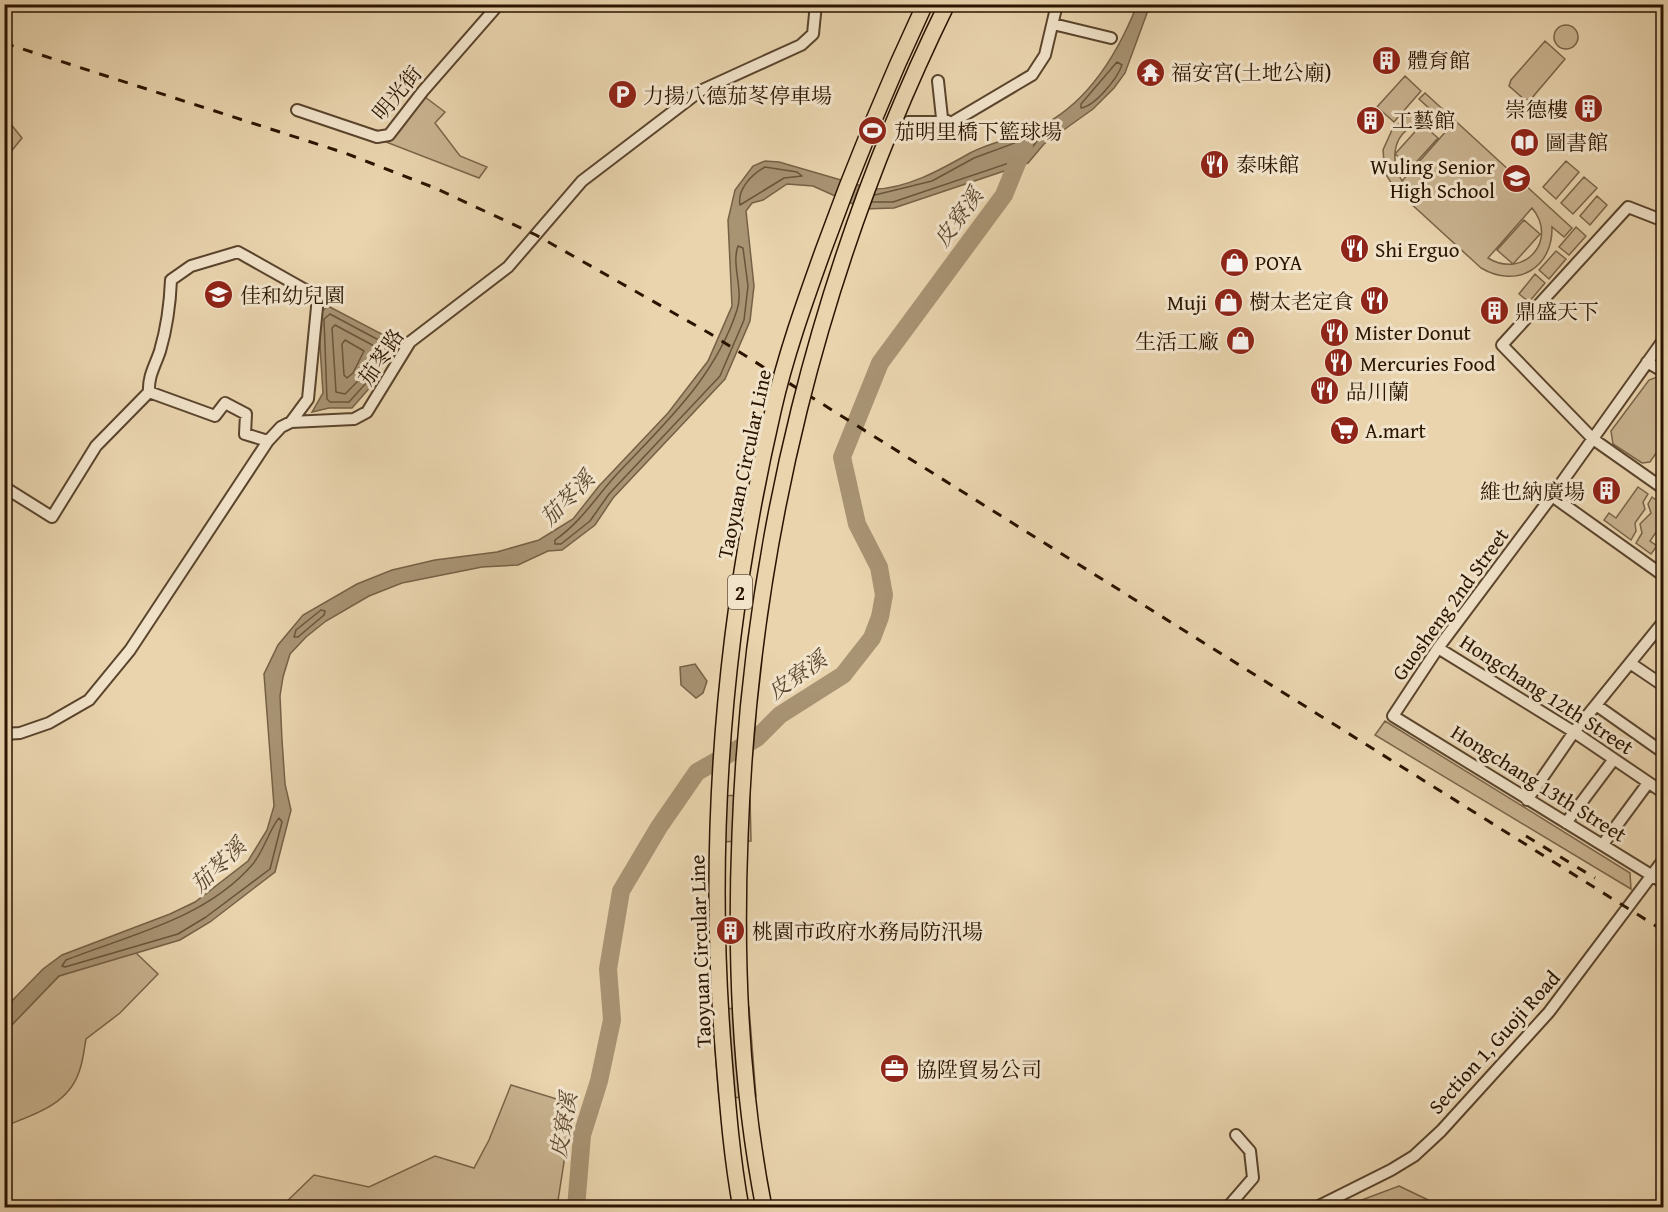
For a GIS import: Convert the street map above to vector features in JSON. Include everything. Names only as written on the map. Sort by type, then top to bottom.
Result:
[{"type":"highway","name":"Taoyuan Circular Line","points":[[741,1208],[734,1172],[719,997],[716,897],[725,712],[749,527],[773,409],[798,321],[874,119],[925,4]]},
{"type":"highway","name":"Taoyuan Circular Line","points":[[764,1208],[745,1073],[737,900],[746,724],[755,633],[772,527],[796,415],[820,329],[853,222],[891,123],[946,4]]},
{"type":"street","name":"明光街","points":[[297,110],[377,137],[389,135],[423,91],[499,4]]},
{"type":"street","name":"茄苳路","points":[[291,422],[354,419],[368,412],[410,342],[508,267],[582,181],[700,91],[801,45],[813,34],[816,4]]},
{"type":"street","points":[[908,122],[951,123],[1032,75],[1046,55],[1057,4]]},
{"type":"street","points":[[1053,24],[1110,38]]},
{"type":"street","points":[[938,81],[942,118],[951,123]]},
{"type":"street","points":[[1664,221],[1628,207],[1503,345],[1593,439],[1664,489]]},
{"type":"street","points":[[4,487],[52,517],[96,446],[149,392],[148,380],[160,353],[170,316],[171,280],[191,266],[238,252],[318,297],[308,399],[291,422],[281,427],[268,441],[130,650],[89,700],[49,723],[20,733],[4,734]]},
{"type":"street","name":"Guosheng 2nd Street","points":[[1393,716],[1438,648],[1552,496],[1664,339]]},
{"type":"street","points":[[1647,362],[1664,372]]},
{"type":"street","points":[[149,392],[215,416],[225,403],[246,414],[245,434],[268,441]]},
{"type":"street","points":[[1552,496],[1664,576]]},
{"type":"street","points":[[1527,800],[1574,732],[1664,621]]},
{"type":"street","name":"Hongchang 12th Street","points":[[1438,648],[1574,732],[1664,793]]},
{"type":"street","points":[[1630,663],[1664,686]]},
{"type":"street","points":[[1596,705],[1664,753]]},
{"type":"street","name":"Hongchang 13th Street","points":[[1393,716],[1664,883]]},
{"type":"street","points":[[1566,823],[1614,759]]},
{"type":"street","points":[[1606,840],[1648,783]]},
{"type":"street","name":"Section 1, Guoji Road","points":[[1315,1208],[1414,1156],[1441,1131],[1549,1012],[1664,859]]},
{"type":"street","points":[[1227,1208],[1253,1178],[1250,1151],[1236,1135]]},
{"type":"shaded area","points":[[1566,25],[1571,26],[1577,32],[1577,42],[1571,48],[1566,49],[1561,48],[1555,42],[1554,37],[1555,32],[1561,26]]},
{"type":"shaded area","points":[[1545,41],[1565,59],[1531,99],[1525,100],[1509,86],[1511,80]]},
{"type":"shaded area","points":[[1405,76],[1421,91],[1394,122],[1377,107]]},
{"type":"shaded area","points":[[1425,93],[1572,228],[1564,237],[1552,227],[1551,241],[1546,254],[1530,271],[1507,276],[1494,274],[1481,268],[1395,189],[1385,173],[1383,150],[1392,130],[1406,117],[1424,110],[1432,111],[1419,99]],"holes":[[[1421,123],[1435,123],[1448,129],[1402,181],[1396,163],[1396,146],[1404,132]],[[1532,208],[1539,220],[1542,232],[1534,253],[1514,264],[1501,263],[1488,258]]]},
{"type":"shaded area","points":[[425,97],[445,112],[435,123],[460,156],[487,167],[479,178],[386,142]]},
{"type":"shaded area","points":[[5,117],[22,138],[4,159]]},
{"type":"shaded area","points":[[1422,124],[1438,138],[1411,168],[1395,154]]},
{"type":"shaded area","points":[[1566,161],[1579,172],[1556,199],[1543,187]]},
{"type":"shaded area","points":[[1584,177],[1597,188],[1573,214],[1561,203]]},
{"type":"shaded area","points":[[1597,196],[1607,205],[1590,225],[1580,216]]},
{"type":"shaded area","points":[[1524,220],[1540,234],[1513,264],[1497,250]]},
{"type":"shaded area","points":[[1576,227],[1586,236],[1569,255],[1559,247]]},
{"type":"shaded area","points":[[1556,251],[1566,259],[1549,279],[1539,270]]},
{"type":"shaded area","points":[[1535,274],[1545,283],[1529,302],[1519,294]]},
{"type":"shaded area","points":[[1657,377],[1663,382],[1663,443],[1650,462],[1642,463],[1613,444],[1611,431],[1649,380]]},
{"type":"shaded area","points":[[1638,487],[1648,494],[1643,502],[1645,509],[1635,523],[1636,531],[1631,540],[1604,520],[1609,513],[1616,518]]},
{"type":"shaded area","points":[[1652,497],[1663,505],[1663,522],[1650,541],[1657,546],[1651,554],[1636,543],[1642,533],[1640,524],[1651,513],[1648,504]]},
{"type":"shaded area","points":[[1385,721],[1630,873],[1631,889],[1375,735]]},
{"type":"shaded area","points":[[750,795],[751,841],[714,842],[713,796]]},
{"type":"shaded area","points":[[135,952],[158,974],[120,1013],[86,1039],[79,1072],[67,1093],[48,1107],[5,1126],[5,1032],[59,976]]},
{"type":"shaded area","points":[[749,1007],[756,1096],[719,1099],[712,1010]]},
{"type":"shaded area","points":[[511,1085],[573,1104],[557,1207],[281,1207],[314,1175],[369,1187],[435,1156],[474,1168],[489,1140]]},
{"type":"shaded area","points":[[1399,1186],[1443,1207],[1343,1207]]},
{"type":"water","points":[[1137,5],[1150,5],[1125,73],[1093,109],[1044,144],[1028,163],[894,208],[864,209],[813,186],[787,184],[763,200],[752,203],[746,211],[754,286],[750,321],[725,379],[613,498],[595,525],[562,550],[548,551],[518,565],[482,567],[402,583],[369,596],[326,621],[306,637],[290,654],[280,696],[285,784],[291,810],[275,872],[210,922],[180,940],[59,976],[5,1032],[5,1008],[43,969],[62,955],[170,914],[195,902],[248,861],[267,830],[274,806],[264,674],[278,645],[303,615],[357,584],[392,570],[435,560],[497,552],[539,540],[573,519],[599,486],[668,413],[708,361],[732,306],[728,220],[735,190],[753,166],[765,161],[779,162],[872,189],[897,186],[923,177],[978,149],[1039,127],[1072,105],[1086,91],[1110,59]]},
{"type":"water","points":[[328,306],[395,341],[372,385],[352,408],[329,408],[312,412],[323,393],[318,315]]},
{"type":"water","points":[[695,664],[707,681],[703,693],[696,698],[681,685],[680,667]]},
{"type":"waterway","name":"皮寮溪","points":[[576,1208],[582,1135],[599,1081],[612,1020],[608,969],[621,891],[659,827],[697,772],[757,738],[780,715],[843,675],[872,638],[880,617],[884,595],[879,567],[857,524],[842,457],[880,363],[1004,195],[1024,146]]},
{"type":"railway","points":[[4,43],[345,153],[435,188],[536,235],[709,333],[1664,931]]},
{"type":"railway","points":[[1526,836],[1595,878]]},
{"type":"place","name":"體育館","points":[[1386,60]]},
{"type":"place","name":"福安宮(土地公廟)","points":[[1150,72]]},
{"type":"place","name":"力揚八德茄苳停車場","points":[[622,95]]},
{"type":"place","name":"崇德樓","points":[[1589,109]]},
{"type":"place","name":"工藝館","points":[[1371,120]]},
{"type":"place","name":"茄明里橋下籃球場","points":[[873,131]]},
{"type":"place","name":"圖書館","points":[[1524,142]]},
{"type":"place","name":"泰味館","points":[[1215,164]]},
{"type":"place","name":"Wuling Senior High School","points":[[1516,178]]},
{"type":"place","name":"Shi Erguo","points":[[1354,249]]},
{"type":"place","name":"POYA","points":[[1234,262]]},
{"type":"place","name":"佳和幼兒園","points":[[219,295]]},
{"type":"place","name":"樹太老定食","points":[[1375,301]]},
{"type":"place","name":"Muji","points":[[1228,302]]},
{"type":"place","name":"鼎盛天下","points":[[1494,311]]},
{"type":"place","name":"Mister Donut","points":[[1334,332]]},
{"type":"place","name":"生活工廠","points":[[1240,341]]},
{"type":"place","name":"Mercuries Food","points":[[1339,363]]},
{"type":"place","name":"品川蘭","points":[[1325,391]]},
{"type":"place","name":"A.mart","points":[[1344,430]]},
{"type":"place","name":"維也納廣場","points":[[1606,491]]},
{"type":"place","name":"桃園市政府水務局防汛場","points":[[731,931]]},
{"type":"place","name":"協陞貿易公司","points":[[895,1069]]},
{"type":"water label","name":"茄苳溪","points":[[567,498]]},
{"type":"water label","name":"茄苳溪","points":[[218,865]]}]
